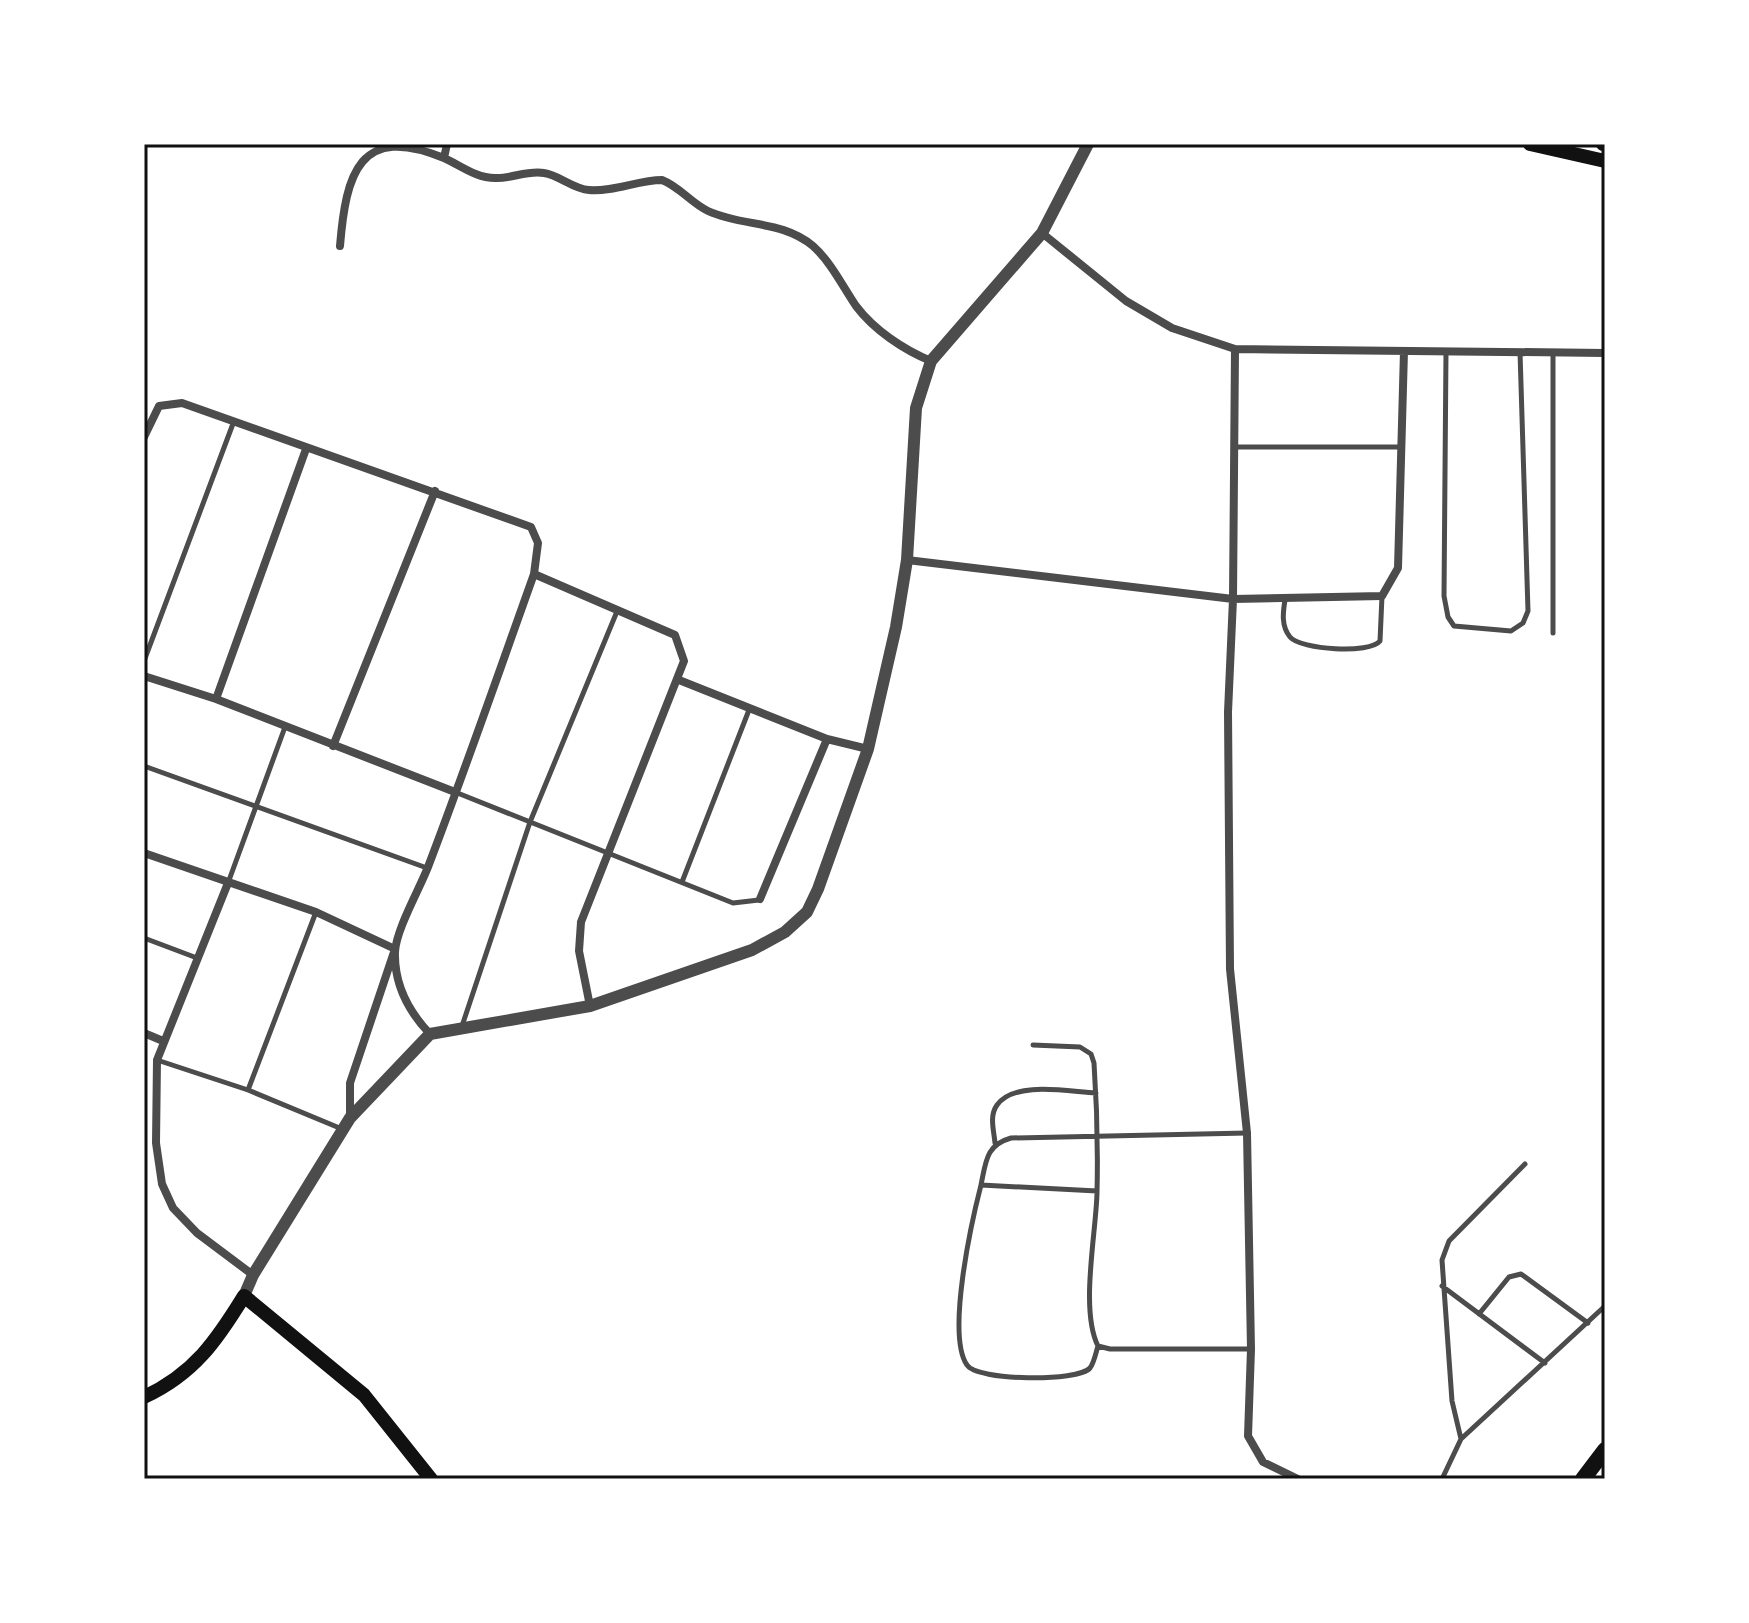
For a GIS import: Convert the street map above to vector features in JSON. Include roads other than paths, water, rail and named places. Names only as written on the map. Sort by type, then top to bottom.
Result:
[{"type":"highway","points":[[1586,1476],[1605,1450]]},
{"type":"highway","points":[[1586,1476],[1605,1460]]},
{"type":"main road","points":[[1530,144],[1605,161]]},
{"type":"main road","points":[[144,1397],[187,1370],[214,1345],[244,1296],[364,1395],[431,1479]]},
{"type":"street","points":[[444,158],[447,144]]},
{"type":"street","points":[[244,1296],[253,1275],[346,1123],[430,1034],[590,1006],[752,950],[785,932],[807,912],[868,749],[907,560],[916,408],[931,361],[1042,233],[1088,144]]},
{"type":"street","points":[[340,246],[344,201],[350,179],[364,158],[380,147],[392,145],[444,158],[479,176],[495,178],[546,173],[586,190],[662,180],[706,210],[739,222],[776,227],[796,234],[820,253],[859,310],[910,352],[931,361]]},
{"type":"street","points":[[1042,233],[1126,301],[1172,328],[1235,349],[1605,353]]},
{"type":"street","points":[[1235,349],[1233,599],[1228,712],[1230,969],[1247,1133],[1251,1349],[1248,1436],[1263,1462],[1298,1479]]},
{"type":"street","points":[[907,560],[1233,599],[1382,596],[1398,568],[1404,351]]},
{"type":"street","points":[[144,437],[153,414],[170,402],[234,421],[531,527],[538,543],[534,574],[428,868],[395,949],[350,1083],[346,1123]]},
{"type":"street","points":[[216,699],[306,449]]},
{"type":"street","points":[[333,746],[435,491]]},
{"type":"street","points":[[534,574],[675,635],[684,661],[581,922],[579,951],[590,1006]]},
{"type":"street","points":[[144,676],[216,699],[455,792]]},
{"type":"street","points":[[679,680],[827,739],[868,749]]},
{"type":"street","points":[[760,899],[827,739]]},
{"type":"street","points":[[144,853],[316,912],[395,949]]},
{"type":"street","points":[[228,883],[157,1060],[156,1143],[162,1184],[173,1208],[197,1233],[253,1275]]},
{"type":"street","points":[[395,949],[397,979],[403,997],[414,1017],[430,1034]]},
{"type":"street","points":[[144,1033],[163,1041]]},
{"type":"lane","points":[[1446,351],[1444,596],[1448,617],[1454,626],[1511,631],[1523,623],[1528,611],[1520,351]]},
{"type":"lane","points":[[1553,351],[1553,633]]},
{"type":"lane","points":[[144,661],[234,421]]},
{"type":"lane","points":[[1235,447],[1403,447]]},
{"type":"lane","points":[[1285,600],[1284,626],[1290,637],[1301,645],[1358,649],[1371,648],[1380,641],[1382,596]]},
{"type":"lane","points":[[462,1026],[530,822],[618,609]]},
{"type":"lane","points":[[682,882],[749,710]]},
{"type":"lane","points":[[228,883],[285,726]]},
{"type":"lane","points":[[144,766],[428,868]]},
{"type":"lane","points":[[455,792],[733,903],[760,899]]},
{"type":"lane","points":[[248,1090],[316,912]]},
{"type":"lane","points":[[144,938],[198,958]]},
{"type":"lane","points":[[1033,1045],[1080,1047],[1091,1054],[1096,1093],[1098,1136],[1091,1310],[1092,1333],[1098,1346],[1090,1368],[1078,1375],[987,1376],[973,1372],[965,1364],[960,1340],[963,1275],[988,1154],[995,1143],[992,1120],[996,1106],[1010,1095],[1028,1091],[1096,1093]]},
{"type":"lane","points":[[157,1060],[346,1123]]},
{"type":"lane","points":[[995,1143],[1011,1138],[1247,1133]]},
{"type":"lane","points":[[1461,1439],[1452,1401],[1442,1260],[1449,1241],[1525,1164]]},
{"type":"lane","points":[[981,1185],[1097,1191]]},
{"type":"lane","points":[[1479,1314],[1509,1277],[1521,1274],[1588,1323]]},
{"type":"lane","points":[[1442,1286],[1545,1363]]},
{"type":"lane","points":[[1442,1479],[1461,1439],[1605,1306]]},
{"type":"lane","points":[[1098,1346],[1110,1349],[1251,1349]]}]
